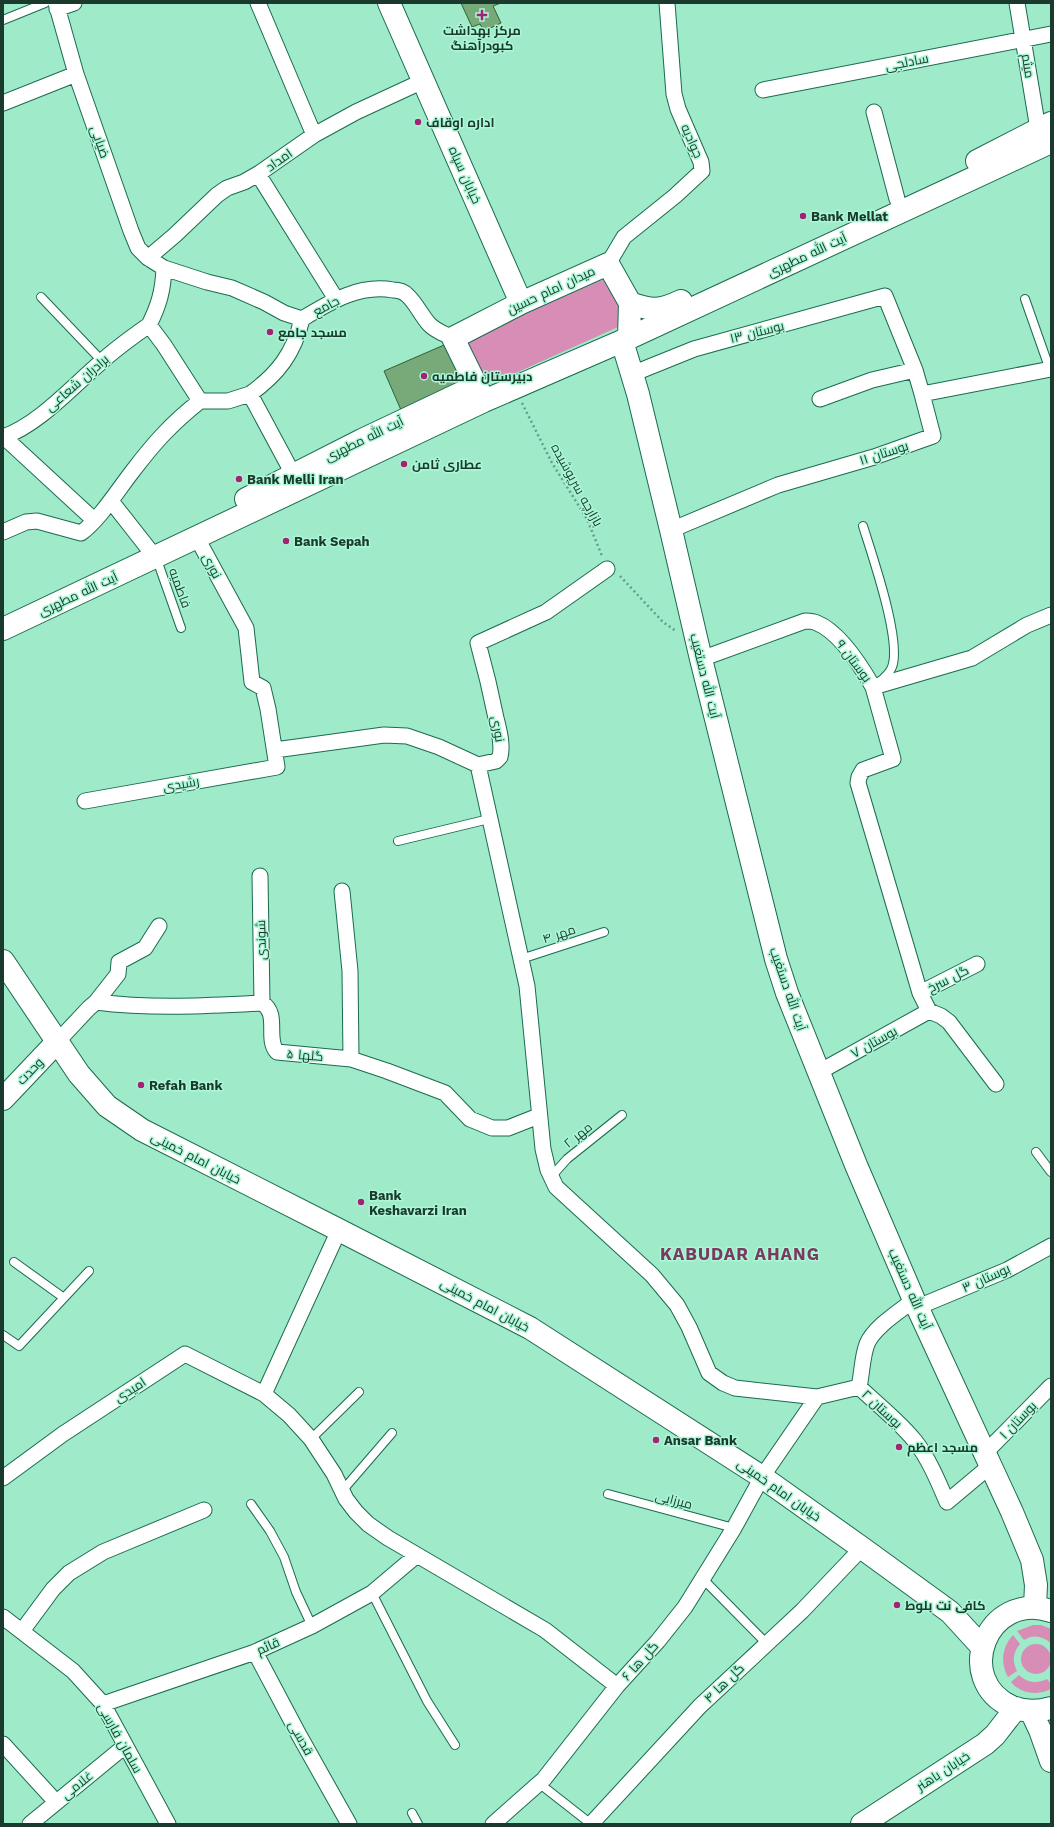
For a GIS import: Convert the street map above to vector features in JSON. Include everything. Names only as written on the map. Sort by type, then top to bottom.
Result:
[{"type":"main road","name":"خیابان سپاه","points":[[389,3],[521,303]]},
{"type":"main road","name":"آیت الله مطهری","points":[[630,303],[651,310],[671,306],[976,161],[1047,132]]},
{"type":"main road","name":"آیت الله مطهری","points":[[626,339],[1047,132]]},
{"type":"main road","name":"میدان امام حسین","points":[[453,338],[521,303],[608,264],[630,303]]},
{"type":"main road","points":[[453,338],[480,393],[515,388],[626,339],[630,303]]},
{"type":"main road","name":"آیت الله دستغیب","points":[[626,339],[632,374],[672,530],[700,654],[776,959],[787,994],[856,1165],[916,1303],[1032,1560],[1036,1585],[1044,1605]]},
{"type":"main road","name":"آیت الله مطهری","points":[[197,538],[225,511],[293,474],[480,393]]},
{"type":"main road","name":"آیت الله مطهری","points":[[3,629],[197,538],[480,393]]},
{"type":"main road","name":"خیابان امام خمینی","points":[[3,961],[79,1074],[107,1106],[142,1130],[530,1328],[762,1477],[950,1612],[982,1647]]},
{"type":"main road","name":"وحدت","points":[[3,1099],[57,1042]]},
{"type":"main road","points":[[1044,1605],[1018,1610],[1003,1617],[988,1633],[982,1647],[981,1663],[988,1686],[1003,1702],[1032,1709],[1051,1761]]},
{"type":"main road","name":"خیابان باهنر","points":[[862,1824],[985,1744],[1032,1709]]},
{"type":"street","points":[[53,5],[74,3]]},
{"type":"street","points":[[258,3],[314,135]]},
{"type":"street","name":"جوادیه","points":[[608,264],[624,236],[675,196],[702,171],[701,162],[678,109],[674,94],[667,3]]},
{"type":"street","name":"میثم","points":[[1017,3],[1023,40],[1047,132]]},
{"type":"street","name":"ضیایی","points":[[53,5],[138,248],[148,258],[164,268]]},
{"type":"street","name":"سادلجی","points":[[763,90],[1051,34]]},
{"type":"street","points":[[3,103],[76,74]]},
{"type":"street","name":"امداد","points":[[148,258],[217,195],[227,188],[244,182],[258,174],[314,135],[356,112],[423,81]]},
{"type":"street","points":[[874,112],[897,199]]},
{"type":"street","points":[[258,174],[336,299]]},
{"type":"street","points":[[164,268],[163,285],[159,305],[148,325],[164,344],[200,401]]},
{"type":"street","name":"جامع","points":[[164,268],[207,282],[232,288],[264,302],[284,314],[302,319],[336,299],[366,290],[384,288],[398,290],[406,294],[429,325],[439,332],[453,338]]},
{"type":"street","name":"بوستان ۱۳","points":[[632,374],[694,349],[885,296],[915,370]]},
{"type":"street","points":[[3,532],[26,522],[37,521],[81,533],[110,501],[162,434],[176,419],[200,401],[228,401],[250,394],[271,376],[293,348],[302,319]]},
{"type":"street","name":"برادران شعاعی","points":[[4,437],[22,429],[38,418],[102,361],[148,325]]},
{"type":"street","points":[[820,399],[872,380],[915,370],[922,394],[1050,369]]},
{"type":"street","points":[[250,394],[293,474]]},
{"type":"street","name":"بوستان ۱۱","points":[[672,530],[778,485],[874,457],[933,436],[922,394]]},
{"type":"street","points":[[4,437],[94,520]]},
{"type":"street","points":[[110,501],[156,557]]},
{"type":"street","name":"نوری","points":[[197,538],[246,628],[252,682],[263,688],[268,709],[277,767]]},
{"type":"street","name":"نوری","points":[[478,765],[496,761],[500,758],[501,752],[499,733],[488,679],[478,643],[546,612],[607,569]]},
{"type":"street","name":"بوستان ۹","points":[[700,654],[804,621],[815,622],[823,626],[840,641],[873,687],[972,658],[1026,625],[1051,615]]},
{"type":"street","points":[[873,687],[893,759],[863,770],[859,776],[858,783],[920,993],[929,1011],[941,1016],[949,1022],[996,1084]]},
{"type":"street","points":[[275,750],[384,735],[407,736],[440,747],[478,765]]},
{"type":"street","name":"بوستان ۲","points":[[478,765],[527,986],[543,1149],[551,1177],[556,1187],[652,1275],[677,1305],[689,1327],[709,1373],[723,1383],[735,1388],[817,1397],[859,1387],[915,1441],[930,1464],[947,1502],[987,1460]]},
{"type":"street","name":"رشیدی","points":[[84,801],[277,767]]},
{"type":"street","name":"شوندی","points":[[260,876],[262,1003]]},
{"type":"street","points":[[342,891],[350,971],[351,1059]]},
{"type":"street","points":[[57,1042],[96,1002],[118,974],[119,962],[145,948],[159,926]]},
{"type":"street","name":"گل سرخ","points":[[920,993],[977,964]]},
{"type":"street","points":[[96,1002],[164,1006],[262,1003]]},
{"type":"street","name":"گلها ۵","points":[[262,1003],[268,1007],[271,1015],[273,1048],[277,1052],[351,1059],[387,1071],[445,1093],[461,1112],[480,1124],[492,1128],[508,1128],[536,1117],[540,1121]]},
{"type":"street","name":"بوستان ۷","points":[[819,1072],[929,1011]]},
{"type":"street","points":[[339,1230],[264,1394],[289,1415],[311,1439],[334,1474],[342,1491],[356,1512],[368,1524],[388,1538],[545,1630],[617,1686]]},
{"type":"street","name":"بوستان ۳","points":[[859,1387],[867,1344],[887,1321],[916,1303],[1007,1270],[1051,1246]]},
{"type":"street","name":"امیدی","points":[[3,1478],[63,1434],[185,1354],[264,1394]]},
{"type":"street","name":"بوستان ۱","points":[[987,1460],[1051,1386]]},
{"type":"street","name":"گل ها ۶","points":[[493,1824],[540,1784],[559,1763],[617,1686],[658,1641],[685,1607],[734,1528],[762,1477],[817,1397]]},
{"type":"street","points":[[22,1631],[53,1589],[69,1573],[103,1552],[204,1510]]},
{"type":"street","name":"گل ها ۴","points":[[591,1824],[700,1706],[802,1611],[862,1548]]},
{"type":"street","name":"قائم","points":[[103,1704],[255,1652],[312,1626],[372,1593],[417,1555]]},
{"type":"street","name":"سلمان فارسی","points":[[3,1617],[73,1671],[103,1704],[168,1824]]},
{"type":"street","name":"قدسی","points":[[255,1652],[349,1824]]},
{"type":"street","points":[[3,1744],[56,1802]]},
{"type":"street","name":"غلامی","points":[[30,1824],[125,1746]]},
{"type":"lane","points":[[3,20],[53,5]]},
{"type":"lane","points":[[41,297],[102,361]]},
{"type":"lane","points":[[1025,299],[1050,369]]},
{"type":"lane","points":[[863,526],[888,610],[894,660],[892,668],[873,687]]},
{"type":"lane","name":"فاطمیه","points":[[156,557],[181,628]]},
{"type":"lane","points":[[398,841],[489,819]]},
{"type":"lane","name":"مهر ۴","points":[[521,959],[604,932]]},
{"type":"lane","name":"مهر ۲","points":[[551,1177],[567,1159],[622,1115]]},
{"type":"lane","points":[[1036,1152],[1051,1172]]},
{"type":"lane","points":[[14,1262],[64,1298]]},
{"type":"lane","points":[[3,1335],[19,1346],[89,1271]]},
{"type":"lane","points":[[311,1439],[359,1392]]},
{"type":"lane","points":[[342,1491],[392,1433]]},
{"type":"lane","name":"میرزایی","points":[[608,1494],[734,1528]]},
{"type":"lane","points":[[251,1504],[270,1531],[284,1557],[296,1592],[312,1626]]},
{"type":"lane","points":[[703,1579],[766,1643]]},
{"type":"lane","points":[[372,1593],[426,1701],[455,1745]]},
{"type":"lane","points":[[540,1784],[591,1824]]},
{"type":"lane","points":[[412,1813],[418,1824]]},
{"type":"path","name":"بازارچه سرپوشیده","points":[[515,388],[552,463],[587,519],[607,569]]},
{"type":"path","points":[[607,569],[617,572],[663,622],[700,654]]},
{"type":"shaded area","points":[[602,280],[607,282],[619,304],[622,316],[618,327],[496,382],[485,380],[468,347],[470,341],[477,335]]},
{"type":"shaded area","points":[[1033,1625],[1041,1625],[1051,1629],[1051,1643],[1035,1636],[1024,1640],[1017,1631]]},
{"type":"shaded area","points":[[1013,1635],[1020,1644],[1014,1657],[1014,1664],[1017,1671],[1008,1677],[1005,1672],[1003,1655],[1006,1645]]},
{"type":"shaded area","points":[[1036,1644],[1047,1648],[1051,1659],[1047,1670],[1036,1674],[1025,1670],[1021,1659],[1025,1648]]},
{"type":"shaded area","points":[[1019,1675],[1025,1680],[1032,1682],[1040,1682],[1047,1679],[1051,1684],[1051,1689],[1040,1693],[1030,1693],[1024,1691],[1011,1682]]},
{"type":"building","name":"مرکز بهداشت کبودرآهنگ","points":[[461,3],[501,3],[493,6],[501,23],[484,31],[480,24],[472,27]]},
{"type":"building","name":"دبیرستان فاطمیه","points":[[444,345],[464,381],[401,410],[384,371]]},
{"type":"place","name":"مرکز بهداشت کبودرآهنگ","points":[[482,15]]},
{"type":"place","name":"اداره اوقاف","points":[[418,122]]},
{"type":"place","name":"Bank Mellat","points":[[803,216]]},
{"type":"place","name":"مسجد جامع","points":[[270,332]]},
{"type":"place","name":"دبیرستان فاطمیه","points":[[424,376]]},
{"type":"place","name":"عطاری ثامن","points":[[404,464]]},
{"type":"place","name":"Bank Melli Iran","points":[[239,479]]},
{"type":"place","name":"Bank Sepah","points":[[286,541]]},
{"type":"place","name":"Refah Bank","points":[[141,1085]]},
{"type":"place","name":"Bank Keshavarzi Iran","points":[[361,1202]]},
{"type":"place","name":"Ansar Bank","points":[[656,1440]]},
{"type":"place","name":"مسجد اعظم","points":[[899,1447]]},
{"type":"place","name":"کافی نت بلوط","points":[[897,1605]]},
{"type":"district","name":"KABUDAR AHANG","points":[[740,1254]]}]
